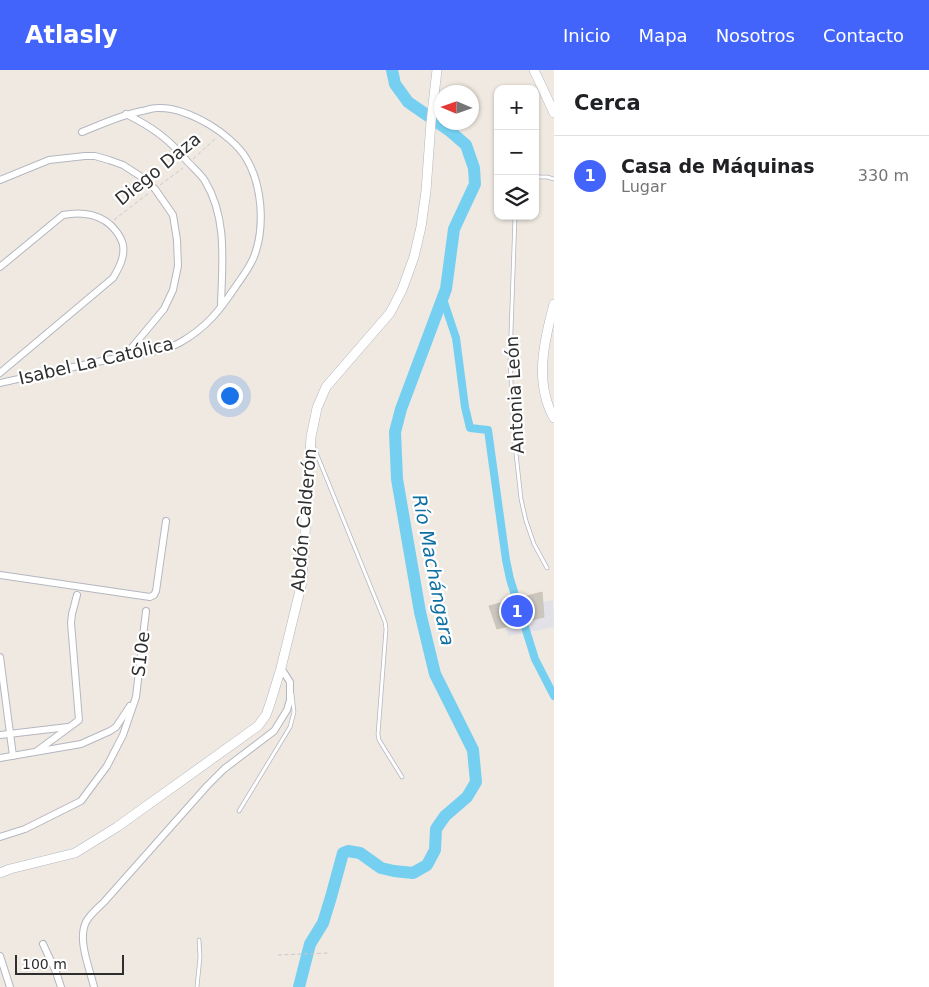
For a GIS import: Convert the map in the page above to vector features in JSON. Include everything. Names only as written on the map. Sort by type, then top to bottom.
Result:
[{"type":"street","name":"Abdón Calderón","points":[[0,872],[75,853],[118,827],[258,726],[266,715],[281,668],[302,582],[311,437],[317,408],[326,387],[390,313],[402,290],[414,257],[421,227],[426,191],[437,70]]},
{"type":"street","points":[[534,70],[554,113]]},
{"type":"street","name":"Isabel La Católica","points":[[0,383],[153,352],[180,343],[210,321],[249,268],[252,260],[260,235],[260,198],[252,170],[245,156],[222,132],[202,120],[175,109],[157,108],[126,114],[82,132]]},
{"type":"street","points":[[126,114],[145,123],[164,137],[205,180],[220,221],[223,242],[221,307]]},
{"type":"street","points":[[0,180],[49,160],[95,156],[122,165],[140,176],[154,189],[173,215],[177,240],[178,266],[173,290],[164,309],[124,357]]},
{"type":"street","points":[[0,267],[63,215],[73,213],[97,216],[109,224],[120,237],[123,245],[119,267],[112,278],[0,373]]},
{"type":"street","points":[[554,304],[544,345],[542,366],[543,386],[548,408],[554,418]]},
{"type":"street","points":[[0,575],[150,597],[156,591],[166,521]]},
{"type":"street","points":[[37,751],[78,722],[80,717],[71,623],[77,594]]},
{"type":"street","name":"S10e","points":[[0,836],[25,829],[81,801],[107,766],[123,735],[136,697],[146,611]]},
{"type":"street","points":[[0,656],[13,756]]},
{"type":"street","points":[[94,987],[84,947],[83,934],[86,923],[207,786],[224,769],[274,731],[287,710],[290,700],[290,682],[281,668]]},
{"type":"street","points":[[0,758],[81,744],[110,731],[116,726],[136,697]]},
{"type":"street","points":[[0,735],[70,726]]},
{"type":"street","points":[[43,944],[61,987]]},
{"type":"street","points":[[0,956],[10,987]]},
{"type":"lane","points":[[539,177],[554,179]]},
{"type":"lane","name":"Antonia León","points":[[516,220],[510,362],[514,435],[521,499],[526,521],[534,544],[547,568]]},
{"type":"lane","points":[[311,437],[385,622],[378,734],[379,740],[402,777]]},
{"type":"lane","points":[[239,811],[290,727],[294,712],[291,688]]},
{"type":"lane","points":[[197,987],[200,957],[199,940]]},
{"type":"path","name":"Diego Daza","points":[[109,224],[189,163],[222,132]]},
{"type":"path","points":[[278,954],[329,953]]},
{"type":"shaded area","points":[[553,600],[554,627],[508,636],[503,610]]},
{"type":"building","points":[[542,592],[544,617],[497,629],[489,606]]},
{"type":"waterway","name":"Río Machángara","points":[[299,987],[310,944],[323,923],[343,853],[348,851],[360,853],[381,868],[413,873],[427,865],[435,850],[436,829],[445,816],[467,797],[476,782],[473,750],[435,674],[420,612],[397,479],[395,432],[401,409],[446,289],[454,229],[475,184],[474,168],[466,145],[450,131],[408,102],[395,84],[392,70]]},
{"type":"waterway","points":[[443,299],[456,338],[465,407],[470,428],[488,430],[510,579],[535,659],[554,696]]},
{"type":"place","name":"Casa de Máquinas","points":[[517,611]]}]
